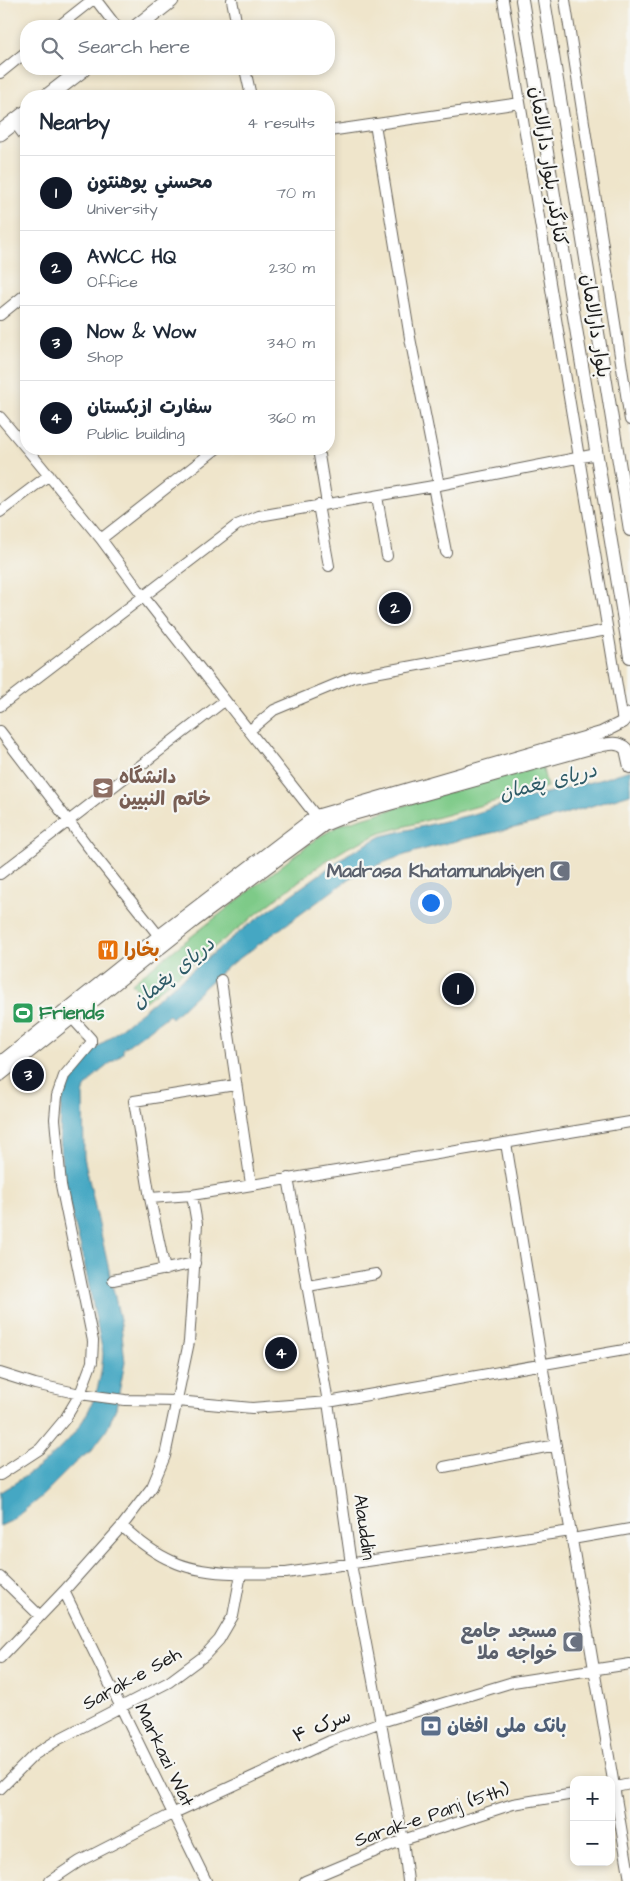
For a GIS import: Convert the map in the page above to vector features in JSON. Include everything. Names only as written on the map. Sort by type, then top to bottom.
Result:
[{"type":"highway","points":[[146,20],[171,0]]},
{"type":"highway","points":[[56,90],[75,75]]},
{"type":"highway","points":[[0,133],[20,117]]},
{"type":"main road","name":"بلوار دارالامان","points":[[522,0],[630,657]]},
{"type":"main road","name":"بلوار دارالامان","points":[[544,0],[630,530]]},
{"type":"main road","points":[[0,1075],[72,1018],[159,936],[316,816],[596,734],[626,718]]},
{"type":"main road","points":[[2,1057],[324,825],[346,816],[612,743],[626,749],[630,766]]},
{"type":"street","points":[[66,20],[92,0]]},
{"type":"street","points":[[96,0],[111,20]]},
{"type":"street","points":[[232,0],[236,20]]},
{"type":"street","name":"کنارگذر بلوار دارالامان","points":[[503,0],[607,630],[626,718]]},
{"type":"street","points":[[565,0],[630,420]]},
{"type":"street","points":[[0,73],[20,57]]},
{"type":"street","points":[[246,75],[250,90]]},
{"type":"street","points":[[335,130],[520,102]]},
{"type":"street","points":[[375,124],[446,552]]},
{"type":"street","points":[[0,315],[20,299]]},
{"type":"street","points":[[0,417],[20,440]]},
{"type":"street","points":[[0,706],[237,525],[259,516],[436,486],[597,454]]},
{"type":"street","points":[[33,455],[101,539],[143,596],[316,816]]},
{"type":"street","points":[[101,539],[208,455]]},
{"type":"street","points":[[319,455],[329,566]]},
{"type":"street","points":[[0,512],[49,474]]},
{"type":"street","points":[[377,496],[387,556]]},
{"type":"street","points":[[249,731],[274,710],[353,678],[607,630]]},
{"type":"street","points":[[0,874],[224,700]]},
{"type":"street","points":[[0,731],[159,936]]},
{"type":"street","points":[[221,980],[251,1184]]},
{"type":"street","points":[[0,1475],[40,1449],[82,1394],[92,1362],[92,1341],[60,1185],[55,1120],[57,1096],[64,1076],[91,1044],[90,1039],[72,1018]]},
{"type":"street","points":[[165,1270],[150,1198],[134,1101],[235,1085]]},
{"type":"street","points":[[150,1198],[192,1195],[630,1122]]},
{"type":"street","points":[[506,1144],[611,1776]]},
{"type":"street","name":"Alauddin","points":[[288,1178],[328,1402],[351,1564],[403,1840],[408,1881]]},
{"type":"street","points":[[0,1658],[64,1591],[122,1526],[152,1487],[164,1456],[189,1342],[197,1224],[192,1195]]},
{"type":"street","points":[[113,1280],[195,1263]]},
{"type":"street","points":[[308,1286],[376,1274]]},
{"type":"street","points":[[0,1373],[35,1384],[82,1394],[124,1400],[177,1401],[252,1408],[328,1402],[630,1349]]},
{"type":"street","points":[[444,1467],[556,1445]]},
{"type":"street","points":[[122,1526],[140,1543],[173,1562],[201,1569],[241,1574],[286,1573],[571,1535],[630,1529]]},
{"type":"street","name":"Sarak-e Seh","points":[[0,1788],[34,1755],[121,1706],[169,1682],[204,1656],[219,1640],[233,1616],[241,1574]]},
{"type":"street","points":[[0,1577],[40,1616]]},
{"type":"street","name":"Markazi Wat","points":[[64,1591],[206,1881]]},
{"type":"street","name":"سرک ۴","points":[[50,1881],[80,1861],[174,1813],[330,1741],[381,1722],[513,1682],[630,1664]]},
{"type":"street","points":[[615,1787],[630,1784]]},
{"type":"street","name":"Sarak-e Panj (5th)","points":[[305,1881],[403,1840],[513,1804],[570,1795]]},
{"type":"street","points":[[615,1798],[630,1880]]},
{"type":"green space","points":[[542,765],[547,787],[381,833],[349,847],[321,864],[145,1001],[132,983],[317,838],[342,824]]},
{"type":"water","points":[[630,770],[630,794],[531,824],[415,852],[370,868],[349,879],[222,971],[172,1018],[169,1015],[123,1049],[123,1053],[97,1074],[85,1088],[83,1095],[84,1157],[121,1324],[125,1362],[116,1408],[106,1431],[91,1451],[77,1461],[42,1496],[11,1521],[0,1526],[0,1492],[39,1466],[71,1436],[84,1419],[94,1400],[100,1378],[103,1353],[82,1253],[62,1174],[60,1135],[61,1105],[68,1084],[74,1072],[88,1055],[243,929],[348,854],[382,836],[474,814],[514,801],[599,780]]},
{"type":"place","name":"AWCC HQ","points":[[395,608]]},
{"type":"place","name":"دانشگاه خاتم النبیین","points":[[103,788]]},
{"type":"place","name":"Madrasa Khatamunabiyen","points":[[560,871]]},
{"type":"place","name":"بخارا","points":[[108,950]]},
{"type":"place","name":"محسني پوهنتون","points":[[458,989]]},
{"type":"place","name":"Friends","points":[[23,1013]]},
{"type":"place","name":"Now & Wow","points":[[28,1075]]},
{"type":"place","name":"سفارت ازبکستان","points":[[281,1353]]},
{"type":"place","name":"مسجد جامع خواجه ملا","points":[[573,1642]]},
{"type":"place","name":"بانک ملی افغان","points":[[431,1726]]},
{"type":"water label","name":"دریای پغمان","points":[[548,782]]},
{"type":"water label","name":"دریای پغمان","points":[[173,973]]}]
